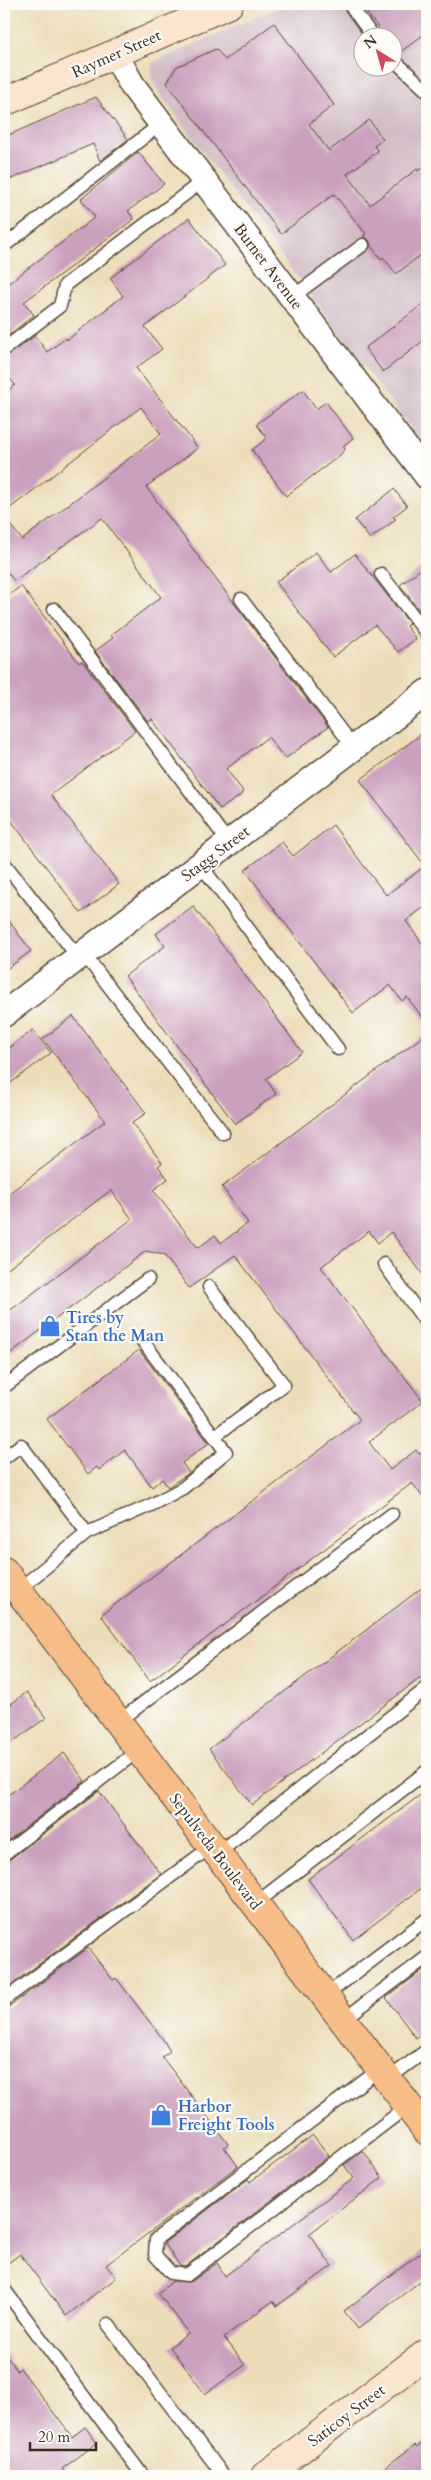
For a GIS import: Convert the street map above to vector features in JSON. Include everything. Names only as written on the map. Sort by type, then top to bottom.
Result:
[{"type":"main road","name":"Sepulveda Boulevard","points":[[11,1581],[427,2131]]},
{"type":"street","name":"Raymer Street","points":[[4,102],[229,4]]},
{"type":"street","name":"Burnet Avenue","points":[[115,54],[132,85],[427,476]]},
{"type":"street","name":"Stagg Street","points":[[4,1014],[427,692]]},
{"type":"street","name":"Saticoy Street","points":[[266,2476],[424,2362]]},
{"type":"lane","points":[[349,4],[367,28]]},
{"type":"lane","points":[[404,69],[427,90]]},
{"type":"lane","points":[[4,246],[162,123]]},
{"type":"lane","points":[[4,349],[60,306],[65,285],[204,180]]},
{"type":"lane","points":[[292,297],[363,245]]},
{"type":"lane","points":[[381,574],[427,634]]},
{"type":"lane","points":[[241,599],[354,748]]},
{"type":"lane","points":[[54,610],[229,843]]},
{"type":"lane","points":[[4,863],[81,955],[223,1133]]},
{"type":"lane","points":[[200,864],[338,1049]]},
{"type":"lane","points":[[384,1264],[427,1324]]},
{"type":"lane","points":[[4,1386],[148,1280]]},
{"type":"lane","points":[[209,1287],[284,1385],[215,1436]]},
{"type":"lane","points":[[11,1581],[87,1533],[151,1505],[183,1488],[226,1452],[142,1340]]},
{"type":"lane","points":[[4,1458],[21,1445],[87,1533]]},
{"type":"lane","points":[[118,1722],[392,1514]]},
{"type":"lane","points":[[4,2000],[215,1850],[427,1688]]},
{"type":"lane","points":[[4,1854],[139,1750]]},
{"type":"lane","points":[[255,1904],[427,1771]]},
{"type":"lane","points":[[325,1996],[427,1919]]},
{"type":"lane","points":[[343,2020],[427,1957]]},
{"type":"lane","points":[[408,2106],[187,2274],[171,2273],[155,2256],[156,2239],[384,2074],[427,2050]]},
{"type":"lane","points":[[4,2289],[143,2476]]},
{"type":"lane","points":[[108,2324],[224,2476]]},
{"type":"shaded area","points":[[286,4],[427,4],[427,450],[164,100],[151,78],[152,63]]},
{"type":"building","points":[[360,4],[427,4],[427,32],[404,49],[404,28],[378,28]]},
{"type":"building","points":[[274,23],[334,105],[309,124],[329,151],[369,120],[383,139],[374,146],[378,151],[347,174],[370,205],[417,169],[418,171],[427,164],[427,250],[396,274],[383,257],[381,259],[371,246],[369,240],[363,236],[366,234],[334,194],[281,234],[167,83],[176,67],[216,49],[225,60]]},
{"type":"building","points":[[96,97],[128,139],[100,161],[93,144],[4,182],[4,137]]},
{"type":"building","points":[[138,152],[164,184],[128,211],[134,219],[24,302],[34,315],[4,339],[4,276],[9,283],[95,217],[81,199]]},
{"type":"building","points":[[189,218],[225,265],[145,327],[162,349],[136,368],[198,448],[146,487],[328,727],[285,759],[268,737],[226,769],[243,791],[240,796],[220,809],[152,719],[148,721],[95,651],[113,638],[111,635],[161,597],[102,518],[14,581],[4,567],[4,517],[22,540],[161,434],[141,407],[4,513],[4,394],[15,385],[4,371],[4,357],[35,336],[47,352],[66,338],[67,340],[123,296],[110,278]]},
{"type":"building","points":[[427,301],[427,338],[383,372],[365,348]]},
{"type":"building","points":[[303,390],[316,409],[326,402],[353,438],[343,446],[345,449],[339,456],[286,496],[252,450],[267,438],[257,425],[259,422]]},
{"type":"building","points":[[394,489],[407,506],[393,517],[396,519],[370,539],[355,520]]},
{"type":"building","points":[[316,552],[331,572],[355,554],[409,623],[406,626],[416,639],[398,652],[375,625],[333,657],[276,582]]},
{"type":"building","points":[[427,564],[427,609],[422,614],[400,585]]},
{"type":"building","points":[[21,586],[79,663],[82,661],[135,731],[51,795],[119,884],[81,913],[4,811],[4,599]]},
{"type":"building","points":[[427,730],[427,905],[406,921],[427,950],[427,1023],[407,997],[402,1001],[390,985],[353,1013],[245,870],[282,842],[293,856],[333,825],[386,895],[425,866],[360,780]]},
{"type":"building","points":[[193,906],[302,1052],[266,1079],[276,1094],[235,1124],[125,976],[165,946],[156,934]]},
{"type":"building","points":[[4,914],[31,951],[4,971]]},
{"type":"building","points":[[73,1016],[146,1113],[132,1123],[162,1163],[158,1166],[168,1179],[153,1190],[198,1248],[215,1235],[221,1243],[248,1223],[222,1187],[427,1033],[427,1280],[391,1232],[378,1243],[369,1231],[321,1267],[423,1401],[369,1442],[390,1470],[416,1450],[419,1454],[427,1448],[427,1502],[412,1483],[150,1681],[101,1615],[360,1420],[235,1255],[189,1288],[164,1255],[146,1251],[4,1358],[4,1315],[132,1219],[111,1190],[4,1272],[4,1197],[105,1121],[43,1039]]},
{"type":"building","points":[[33,1030],[51,1053],[4,1088],[4,1052]]},
{"type":"building","points":[[139,1350],[209,1443],[182,1463],[189,1473],[168,1487],[162,1479],[152,1487],[125,1450],[99,1470],[97,1467],[88,1474],[47,1419]]},
{"type":"building","points":[[427,1584],[427,1673],[252,1805],[209,1749]]},
{"type":"building","points":[[27,1692],[46,1718],[4,1748],[4,1709]]},
{"type":"building","points":[[64,1753],[85,1781],[4,1844],[4,1798]]},
{"type":"building","points":[[427,1790],[427,1884],[353,1940],[308,1879]]},
{"type":"building","points":[[99,1791],[161,1874],[4,1990],[4,1862]]},
{"type":"building","points":[[88,1948],[113,1980],[116,1978],[162,2038],[170,2051],[162,2057],[228,2144],[224,2147],[238,2166],[106,2265],[116,2278],[66,2316],[20,2254],[4,2266],[4,2008],[9,2007]]},
{"type":"building","points":[[427,1967],[427,2029],[416,2038],[386,1998]]},
{"type":"building","points":[[313,2135],[329,2156],[185,2267],[180,2266],[164,2243],[248,2179],[250,2182]]},
{"type":"building","points":[[364,2152],[382,2178],[309,2234],[332,2266],[277,2306],[273,2301],[224,2337],[245,2365],[205,2394],[170,2347],[189,2333],[158,2293],[173,2281],[192,2281],[217,2263],[225,2276],[354,2178],[344,2165]]},
{"type":"building","points":[[427,2248],[427,2276],[358,2329],[344,2311]]},
{"type":"building","points":[[4,2353],[17,2371],[20,2368],[72,2437],[85,2427],[97,2443],[62,2469],[68,2476],[4,2476]]},
{"type":"building","points":[[427,2440],[427,2476],[373,2476],[415,2445],[417,2447]]},
{"type":"place","name":"Tires by Stan the Man","points":[[50,1326]]},
{"type":"place","name":"Harbor Freight Tools","points":[[161,2115]]}]
